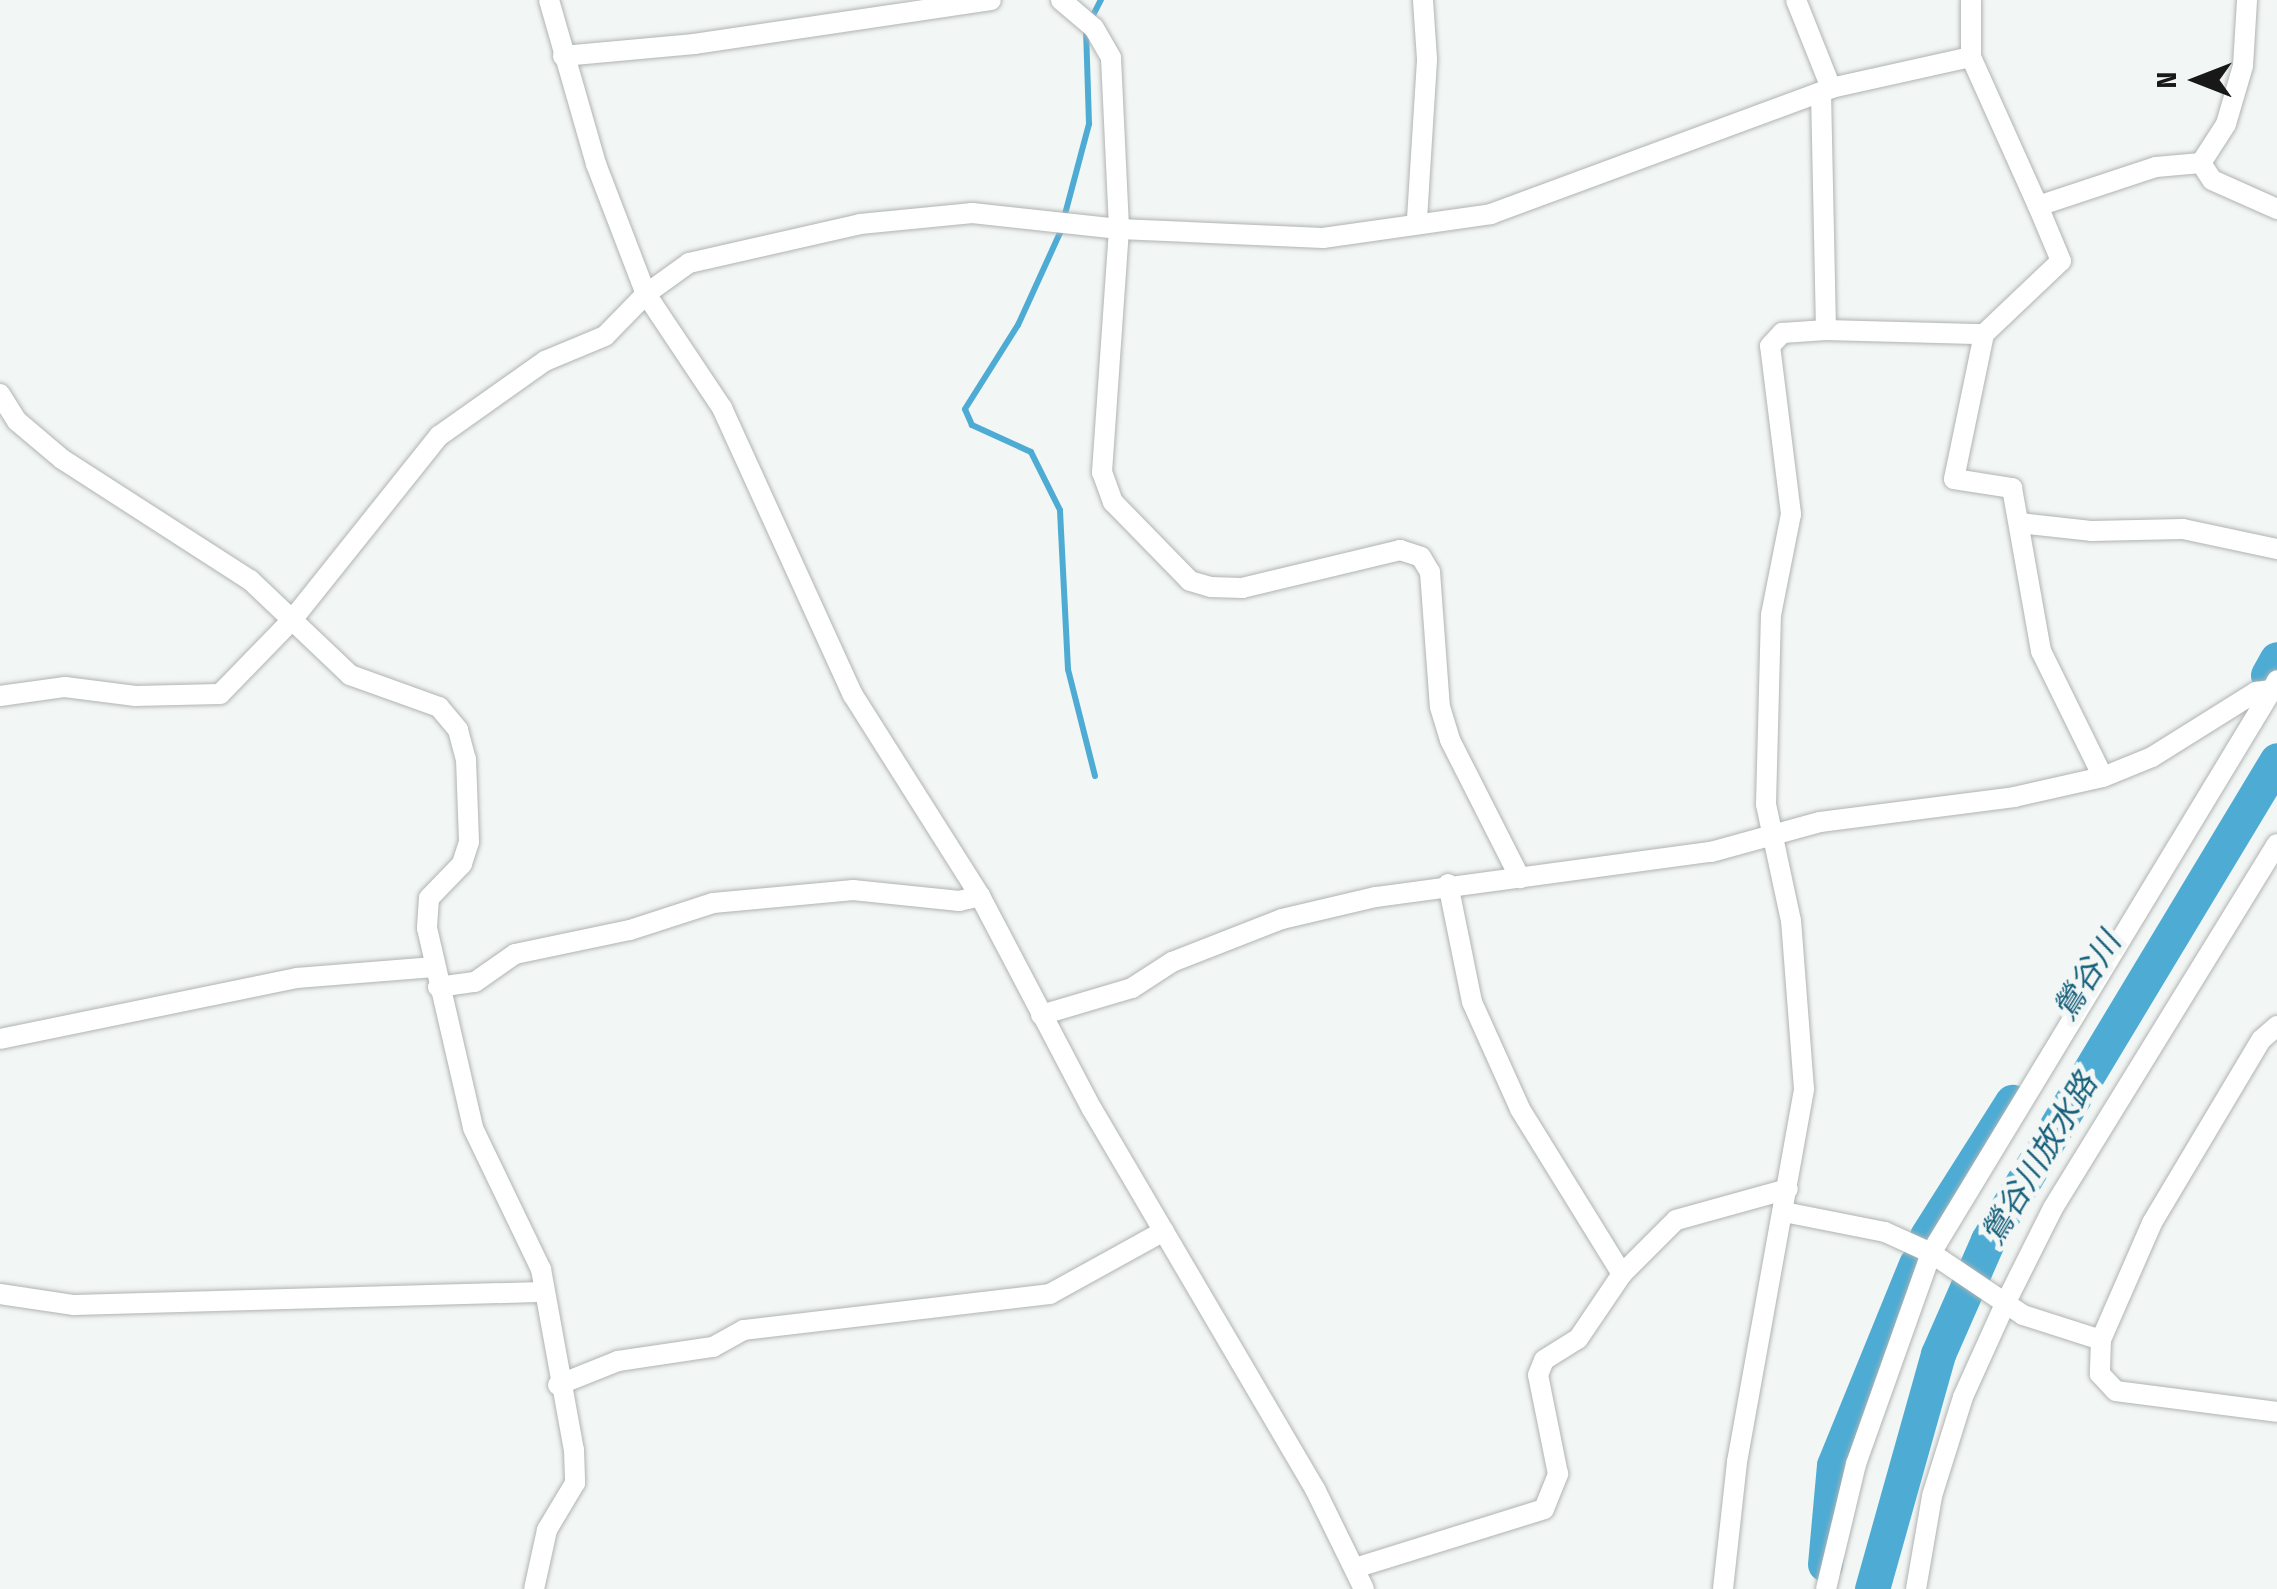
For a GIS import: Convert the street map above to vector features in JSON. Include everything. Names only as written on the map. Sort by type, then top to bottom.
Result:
[{"type":"street","points":[[549,0],[564,56],[646,294],[722,408],[853,695],[980,896],[1040,1015],[1364,1589]]},
{"type":"street","points":[[564,56],[900,8],[992,0]]},
{"type":"street","points":[[1061,0],[1089,23],[1111,58],[1119,230],[1102,472],[1113,502],[1190,581],[1211,588],[1242,588],[1400,550],[1421,557],[1430,572],[1440,707],[1450,740],[1520,878]]},
{"type":"street","points":[[1416,219],[1428,59],[1423,0]]},
{"type":"street","points":[[1796,0],[1826,92],[1826,330]]},
{"type":"street","points":[[1971,0],[1971,57],[2061,262],[1984,334],[1954,479],[2012,488],[2041,650],[2102,777]]},
{"type":"street","points":[[2201,163],[2226,124],[2243,66],[2247,0]]},
{"type":"street","points":[[0,696],[64,687],[135,696],[220,694],[292,620],[439,436],[545,362],[605,336],[646,294],[689,263],[722,252],[860,224],[972,212],[1119,230],[1323,238],[1416,219],[1522,206],[1826,92],[1971,57]]},
{"type":"street","points":[[2038,206],[2156,167],[2201,163]]},
{"type":"street","points":[[2201,163],[2212,180],[2277,209]]},
{"type":"street","points":[[1724,1589],[1738,1462],[1804,1089],[1791,921],[1770,836],[1771,615],[1791,514],[1770,346],[1782,333],[1826,330],[1984,334]]},
{"type":"street","points":[[0,394],[17,421],[62,459],[250,580],[350,675],[439,707],[458,730],[468,842],[462,864],[430,898],[436,977],[473,1128],[530,1241],[544,1292],[575,1483],[547,1530],[534,1589]]},
{"type":"street","points":[[2018,523],[2091,532],[2184,529],[2277,549]]},
{"type":"street","points":[[1040,1015],[1132,988],[1172,962],[1282,918],[1448,884],[1711,852],[1820,822],[2014,797],[2102,777],[2152,757],[2256,692],[2274,685]]},
{"type":"street","points":[[1826,1589],[1861,1448],[1936,1256],[2274,685]]},
{"type":"street","points":[[1916,1589],[1932,1496],[1963,1397],[2001,1300],[2053,1208],[2277,844]]},
{"type":"street","points":[[1448,884],[1472,1002],[1520,1109],[1622,1274]]},
{"type":"street","points":[[0,1039],[297,978],[436,977],[475,982],[516,954],[630,930],[698,906],[854,890],[959,901],[980,896]]},
{"type":"street","points":[[2277,1026],[2261,1040],[2152,1224],[2101,1340],[2100,1374],[2116,1391],[2277,1412]]},
{"type":"street","points":[[1355,1568],[1544,1509],[1558,1474],[1538,1376],[1544,1360],[1578,1338],[1622,1274],[1676,1220],[1788,1189]]},
{"type":"street","points":[[1784,1212],[1885,1232],[1936,1256],[2001,1300],[2101,1340]]},
{"type":"street","points":[[558,1385],[618,1361],[712,1347],[744,1330],[1050,1294],[1164,1231]]},
{"type":"street","points":[[0,1294],[74,1305],[544,1292]]},
{"type":"waterway","points":[[1095,776],[1068,669],[1060,510],[1031,452],[972,425],[965,409],[1018,325],[1060,233],[1089,124],[1086,29],[1101,0]]},
{"type":"waterway","name":"鶯谷川","points":[[2268,675],[2277,659]]},
{"type":"waterway","name":"鶯谷川放水路","points":[[1872,1589],[1938,1354],[1988,1240],[2277,760]]},
{"type":"waterway","name":"鶯谷川","points":[[1927,1236],[2012,1102]]},
{"type":"waterway","name":"鶯谷川","points":[[1825,1564],[1834,1465],[1916,1264]]}]
